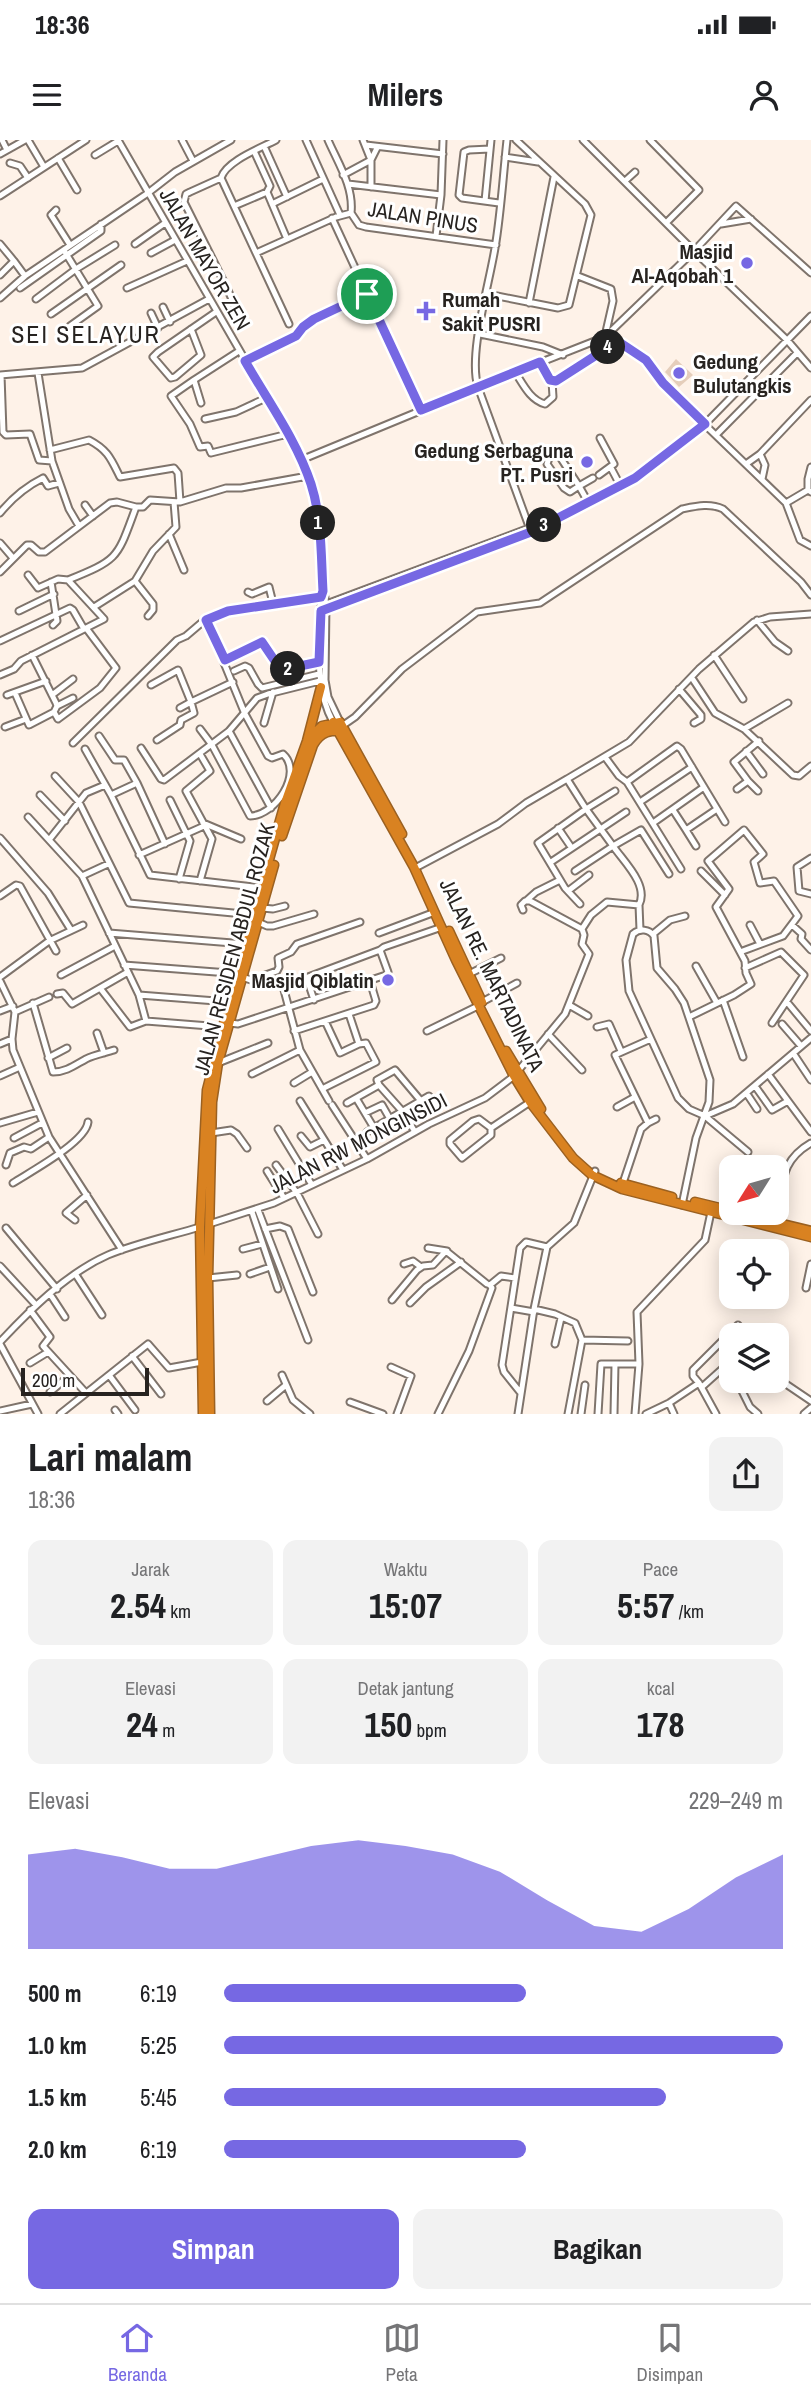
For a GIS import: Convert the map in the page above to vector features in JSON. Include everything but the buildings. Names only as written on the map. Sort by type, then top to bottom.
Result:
[{"type":"highway","name":"JALAN RESIDEN ABDUL ROZAK","points":[[203,1414],[207,1090],[256,918],[285,798],[307,741],[320,681]]},
{"type":"highway","points":[[307,741],[322,726],[340,727]]},
{"type":"highway","name":"JALAN RE. MARTADINATA","points":[[340,727],[419,866],[429,895],[470,974],[480,1004]]},
{"type":"highway","name":"JALAN RESIDEN ABDUL ROZAK","points":[[203,1414],[208,1278],[205,1226],[212,1102],[229,1002],[239,977],[246,944],[262,908],[282,835],[311,749],[323,733],[340,727]]},
{"type":"highway","points":[[389,816],[530,1102],[573,1158],[622,1189],[719,1209]]},
{"type":"highway","name":"JALAN RE. MARTADINATA","points":[[516,1074],[541,1113]]},
{"type":"highway","points":[[594,1173],[711,1212],[811,1237]]},
{"type":"highway","points":[[789,1220],[811,1231]]},
{"type":"street","points":[[2,140],[8,150]]},
{"type":"street","points":[[0,154],[27,140],[44,167]]},
{"type":"street","points":[[1,193],[86,140]]},
{"type":"street","points":[[182,140],[193,161]]},
{"type":"street","points":[[210,140],[216,149]]},
{"type":"street","points":[[20,288],[70,245],[193,161],[230,140]]},
{"type":"street","points":[[276,140],[223,171],[221,178],[289,324]]},
{"type":"street","points":[[306,140],[340,215]]},
{"type":"street","points":[[256,253],[332,218],[351,213],[353,200],[348,184],[328,140]]},
{"type":"street","points":[[402,140],[402,149]]},
{"type":"street","points":[[436,236],[443,140]]},
{"type":"street","points":[[485,201],[491,140]]},
{"type":"street","points":[[507,140],[496,245],[474,373],[530,530]]},
{"type":"street","points":[[487,294],[558,308],[565,307],[571,302],[591,215],[585,204],[517,140]]},
{"type":"street","points":[[583,140],[787,340],[811,368]]},
{"type":"street","points":[[650,140],[699,190],[667,222]]},
{"type":"street","points":[[95,155],[118,141]]},
{"type":"street","name":"JALAN MAYOR ZEN","points":[[118,141],[301,460],[317,513],[324,608]]},
{"type":"street","points":[[365,143],[377,148],[443,154]]},
{"type":"street","points":[[365,143],[371,160],[371,187]]},
{"type":"street","points":[[264,146],[287,197]]},
{"type":"street","points":[[343,174],[371,160],[377,148]]},
{"type":"street","points":[[491,149],[466,150],[460,171],[460,197],[499,203]]},
{"type":"street","points":[[234,206],[267,192],[270,186],[254,151]]},
{"type":"street","points":[[58,158],[77,190]]},
{"type":"street","points":[[505,158],[538,162]]},
{"type":"street","points":[[10,163],[20,166],[28,178]]},
{"type":"street","points":[[625,181],[635,172]]},
{"type":"street","points":[[529,303],[554,177]]},
{"type":"street","points":[[221,178],[186,194],[184,202],[242,321]]},
{"type":"street","points":[[272,204],[323,179]]},
{"type":"street","points":[[348,184],[441,194]]},
{"type":"street","points":[[267,192],[287,239]]},
{"type":"street","points":[[301,460],[605,337],[694,251],[736,206],[811,273]]},
{"type":"street","points":[[56,210],[51,215],[70,245]]},
{"type":"street","name":"JALAN PINUS","points":[[351,213],[359,225],[496,245]]},
{"type":"street","points":[[332,218],[421,410]]},
{"type":"street","points":[[721,223],[751,219]]},
{"type":"street","points":[[135,244],[165,223]]},
{"type":"street","points":[[0,298],[25,276],[101,232],[101,225]]},
{"type":"street","points":[[151,253],[175,240]]},
{"type":"street","points":[[0,244],[25,276]]},
{"type":"street","points":[[36,299],[76,269],[115,245]]},
{"type":"street","points":[[65,252],[99,306],[70,326]]},
{"type":"street","points":[[0,275],[14,261]]},
{"type":"street","points":[[127,288],[187,261]]},
{"type":"street","points":[[51,314],[121,265]]},
{"type":"street","points":[[578,276],[611,289],[613,301],[605,337]]},
{"type":"street","points":[[245,361],[296,336],[314,319],[367,294]]},
{"type":"street","points":[[52,461],[39,460],[30,434],[6,435],[3,432],[1,375],[82,368],[209,299]]},
{"type":"street","points":[[163,307],[170,322]]},
{"type":"street","points":[[191,329],[201,355],[171,378],[153,357],[191,329],[216,312]]},
{"type":"street","points":[[151,313],[158,328]]},
{"type":"street","points":[[610,316],[621,322]]},
{"type":"street","points":[[324,608],[542,525],[635,478],[705,424],[811,316]]},
{"type":"street","points":[[480,334],[543,347],[563,355]]},
{"type":"street","points":[[552,381],[609,347],[622,344],[646,360],[663,383],[786,503],[800,540],[811,546]]},
{"type":"street","points":[[239,351],[171,396],[190,424],[200,447],[208,446],[211,453],[288,435]]},
{"type":"street","points":[[716,435],[797,353]]},
{"type":"street","points":[[515,372],[529,393],[545,404],[553,397],[552,381],[540,362]]},
{"type":"street","points":[[38,373],[52,461],[79,526]]},
{"type":"street","points":[[194,380],[201,403]]},
{"type":"street","points":[[205,419],[236,412],[266,398]]},
{"type":"street","points":[[746,464],[760,454],[811,400]]},
{"type":"street","points":[[589,502],[579,486],[560,457],[555,454],[549,458],[547,464],[566,491],[570,492],[579,486],[611,468],[614,464],[600,438]]},
{"type":"street","points":[[50,450],[89,440],[114,460],[120,477],[174,468],[177,473],[177,525],[153,551],[135,581],[94,607]]},
{"type":"street","points":[[760,454],[765,464],[762,479]]},
{"type":"street","points":[[786,503],[809,491],[807,479],[811,467]]},
{"type":"street","points":[[611,468],[621,485]]},
{"type":"street","points":[[0,572],[28,544],[39,552],[45,552],[114,502],[143,507],[152,499],[177,502],[226,488],[241,488],[308,476]]},
{"type":"street","points":[[0,513],[18,493],[43,478],[49,486],[59,483]]},
{"type":"street","points":[[85,505],[93,516]]},
{"type":"street","points":[[340,727],[355,717],[402,669],[477,612],[540,603],[682,509],[699,505],[723,509],[801,582],[811,595]]},
{"type":"street","points":[[68,580],[102,566],[116,555],[136,507]]},
{"type":"street","points":[[169,534],[184,570]]},
{"type":"street","points":[[0,544],[13,558]]},
{"type":"street","points":[[0,675],[32,655],[104,619],[68,580],[62,578],[36,587],[29,575]]},
{"type":"street","points":[[135,581],[153,604],[153,610],[148,616]]},
{"type":"street","points":[[51,582],[57,621],[53,625]]},
{"type":"street","points":[[247,592],[253,593],[269,587],[273,603]]},
{"type":"street","points":[[19,611],[54,594]]},
{"type":"street","points":[[74,743],[177,639],[186,636],[206,620],[228,611],[323,595]]},
{"type":"street","points":[[324,608],[320,681],[340,727]]},
{"type":"street","points":[[324,608],[324,680],[340,727]]},
{"type":"street","points":[[0,641],[72,609],[115,669],[100,688],[57,719],[52,695],[32,655]]},
{"type":"street","points":[[419,866],[498,824],[633,738],[714,655],[757,620],[811,614]]},
{"type":"street","points":[[200,729],[212,745],[250,816],[271,808],[285,798],[290,769],[288,760],[281,754],[268,757],[245,714],[225,660],[206,620]]},
{"type":"street","points":[[757,620],[775,642],[788,651]]},
{"type":"street","points":[[225,660],[262,642],[281,670],[319,662]]},
{"type":"street","points":[[714,655],[743,699]]},
{"type":"street","points":[[234,671],[245,666],[249,668],[262,688],[320,681]]},
{"type":"street","points":[[151,685],[178,670],[194,713],[157,740]]},
{"type":"street","points":[[692,678],[715,713],[744,729],[794,775],[799,776],[811,766]]},
{"type":"street","points":[[52,695],[73,679]]},
{"type":"street","points":[[7,695],[46,681]]},
{"type":"street","points":[[141,748],[163,781],[229,731],[257,698],[320,681]]},
{"type":"street","points":[[180,708],[233,682]]},
{"type":"street","points":[[679,690],[701,715],[701,719],[694,723]]},
{"type":"street","points":[[264,723],[273,692]]},
{"type":"street","points":[[15,693],[29,725],[72,698]]},
{"type":"street","points":[[744,729],[788,703]]},
{"type":"street","points":[[5,727],[26,719]]},
{"type":"street","points":[[229,731],[271,808]]},
{"type":"street","points":[[99,736],[115,760],[123,760],[137,783],[165,844]]},
{"type":"street","points":[[758,791],[734,762],[759,741]]},
{"type":"street","points":[[627,782],[677,746],[725,822]]},
{"type":"street","points":[[85,749],[150,875],[262,888]]},
{"type":"street","points":[[746,751],[763,774]]},
{"type":"street","points":[[200,754],[210,771],[186,791],[212,841],[200,881]]},
{"type":"street","points":[[605,757],[627,782],[681,869]]},
{"type":"street","points":[[640,802],[692,767]]},
{"type":"street","points":[[55,776],[79,802],[108,864],[131,904],[256,918],[267,926],[314,914]]},
{"type":"street","points":[[567,779],[642,889],[640,930]]},
{"type":"street","points":[[737,789],[748,781]]},
{"type":"street","points":[[111,796],[137,783]]},
{"type":"street","points":[[49,840],[88,792],[105,785]]},
{"type":"street","points":[[653,823],[704,788]]},
{"type":"street","points":[[580,904],[560,880],[538,843],[615,791]]},
{"type":"street","points":[[40,796],[65,821]]},
{"type":"street","points":[[170,800],[187,834],[190,847],[179,879]]},
{"type":"street","points":[[686,830],[717,809]]},
{"type":"street","points":[[673,810],[696,846]]},
{"type":"street","points":[[551,862],[626,812]]},
{"type":"street","points":[[28,817],[82,876],[139,995],[146,1021]]},
{"type":"street","points":[[139,855],[203,824]]},
{"type":"street","points":[[203,824],[241,839]]},
{"type":"street","points":[[558,828],[571,847]]},
{"type":"street","points":[[575,871],[641,830],[669,874]]},
{"type":"street","points":[[688,1017],[751,985],[740,952],[716,907],[729,888],[708,860],[744,830],[763,854],[754,862],[760,883],[774,881],[798,916],[783,936],[740,952]]},
{"type":"street","points":[[0,838],[43,886],[71,930]]},
{"type":"street","points":[[811,858],[798,866],[799,891],[811,894]]},
{"type":"street","points":[[82,876],[108,864]]},
{"type":"street","points":[[701,871],[724,895]]},
{"type":"street","points":[[568,891],[589,875]]},
{"type":"street","points":[[523,910],[521,905],[536,892],[560,880]]},
{"type":"street","points":[[0,896],[19,886],[56,951]]},
{"type":"street","points":[[527,900],[582,929],[591,915],[604,903],[639,908]]},
{"type":"street","points":[[262,908],[285,906]]},
{"type":"street","points":[[379,933],[435,912]]},
{"type":"street","points":[[653,934],[672,919],[685,916]]},
{"type":"street","points":[[124,964],[254,980],[277,971],[278,958],[293,950],[297,944],[360,922]]},
{"type":"street","points":[[83,925],[49,941],[0,979],[14,1009],[12,1039],[20,1067],[42,1123],[122,1250]]},
{"type":"street","points":[[750,925],[760,944]]},
{"type":"street","points":[[792,925],[803,935],[801,939],[811,950]]},
{"type":"street","points":[[314,1000],[307,978],[383,947],[442,927]]},
{"type":"street","name":"JALAN RW MONGINSIDI","points":[[0,1343],[36,1305],[98,1260],[122,1250],[255,1211],[297,1194],[482,1100],[516,1074],[569,1005],[589,954],[582,945],[582,929]]},
{"type":"street","points":[[683,1202],[696,1139],[705,1116],[710,1097],[710,1080],[679,995],[657,968],[656,941],[653,934],[640,930],[633,934],[629,944],[626,972],[630,994],[678,1098],[689,1110],[705,1116],[748,1152]]},
{"type":"street","points":[[109,933],[246,944]]},
{"type":"street","points":[[61,975],[115,946]]},
{"type":"street","points":[[100,988],[129,1027],[146,1021],[238,1024],[386,975],[388,973],[380,950]]},
{"type":"street","points":[[745,968],[780,952],[804,976],[772,1023]]},
{"type":"street","points":[[470,974],[501,958]]},
{"type":"street","points":[[696,966],[717,1003]]},
{"type":"street","points":[[57,994],[63,992],[72,1004],[128,972]]},
{"type":"street","points":[[294,1031],[376,1003],[370,981]]},
{"type":"street","points":[[427,1031],[517,983]]},
{"type":"street","points":[[284,990],[300,1050],[330,1103],[367,1159]]},
{"type":"street","points":[[139,995],[229,1002]]},
{"type":"street","points":[[0,1012],[46,998]]},
{"type":"street","points":[[723,1000],[743,1057]]},
{"type":"street","points":[[787,1002],[811,1031]]},
{"type":"street","points":[[33,1003],[51,1070],[56,1073],[114,1050]]},
{"type":"street","points":[[569,1005],[588,1016]]},
{"type":"street","points":[[349,1014],[359,1044]]},
{"type":"street","points":[[322,1089],[376,1062],[366,1043],[340,1052],[325,1021]]},
{"type":"street","points":[[597,1027],[607,1023],[610,1025],[621,1051]]},
{"type":"street","points":[[782,1024],[801,1046]]},
{"type":"street","points":[[97,1033],[104,1053]]},
{"type":"street","points":[[548,1034],[582,1070]]},
{"type":"street","points":[[705,1116],[729,1107],[747,1094],[811,1038]]},
{"type":"street","points":[[0,1044],[12,1039]]},
{"type":"street","points":[[648,1123],[615,1055],[651,1039]]},
{"type":"street","points":[[218,1063],[268,1043]]},
{"type":"street","points":[[48,1058],[68,1048]]},
{"type":"street","points":[[252,1074],[300,1050]]},
{"type":"street","points":[[793,1054],[811,1080]]},
{"type":"street","points":[[0,1076],[20,1067]]},
{"type":"street","points":[[415,1132],[403,1112],[377,1080],[395,1070],[421,1101]]},
{"type":"street","points":[[294,1083],[312,1072]]},
{"type":"street","points":[[768,1074],[811,1132]]},
{"type":"street","points":[[347,1103],[379,1085]]},
{"type":"street","points":[[755,1086],[772,1110],[788,1101]]},
{"type":"street","points":[[747,1094],[757,1109]]},
{"type":"street","points":[[367,1132],[429,1096]]},
{"type":"street","points":[[617,1107],[635,1097]]},
{"type":"street","points":[[356,1098],[374,1128]]},
{"type":"street","points":[[299,1101],[343,1170]]},
{"type":"street","points":[[491,1128],[481,1119],[475,1120],[451,1138],[449,1143],[460,1157],[464,1158],[490,1136],[491,1128],[530,1102]]},
{"type":"street","points":[[365,1114],[382,1105],[390,1119]]},
{"type":"street","points":[[0,1123],[38,1112]]},
{"type":"street","points":[[623,1183],[641,1129],[656,1119]]},
{"type":"street","points":[[13,1183],[59,1153],[85,1132],[88,1122]]},
{"type":"street","points":[[14,1138],[42,1123]]},
{"type":"street","points":[[278,1129],[312,1185]]},
{"type":"street","points":[[211,1133],[231,1130],[247,1148]]},
{"type":"street","points":[[301,1136],[310,1147],[324,1140]]},
{"type":"street","points":[[6,1165],[9,1153],[24,1147],[32,1149],[49,1137]]},
{"type":"street","points":[[789,1160],[811,1143]]},
{"type":"street","points":[[276,1165],[297,1194],[317,1234]]},
{"type":"street","points":[[267,1171],[284,1198]]},
{"type":"street","points":[[518,1414],[547,1247],[573,1223],[594,1173]]},
{"type":"street","points":[[75,1220],[66,1213],[87,1195]]},
{"type":"street","points":[[255,1211],[265,1229],[308,1340]]},
{"type":"street","points":[[255,1211],[262,1244],[278,1289]]},
{"type":"street","points":[[635,1414],[639,1364],[637,1313],[705,1240],[711,1212]]},
{"type":"street","points":[[265,1229],[280,1226],[288,1229],[313,1293]]},
{"type":"street","points":[[6,1228],[57,1289]]},
{"type":"street","points":[[520,1392],[503,1368],[520,1248],[523,1243],[528,1242],[547,1247]]},
{"type":"street","points":[[243,1249],[262,1244]]},
{"type":"street","points":[[428,1248],[447,1251],[485,1284],[490,1285]]},
{"type":"street","points":[[392,1300],[421,1267],[433,1265],[447,1251]]},
{"type":"street","points":[[404,1264],[413,1261],[421,1267]]},
{"type":"street","points":[[410,1303],[426,1287],[461,1262]]},
{"type":"street","points":[[806,1288],[811,1264]]},
{"type":"street","points":[[0,1266],[36,1305]]},
{"type":"street","points":[[250,1273],[270,1267]]},
{"type":"street","points":[[76,1275],[102,1315]]},
{"type":"street","points":[[208,1278],[237,1275]]},
{"type":"street","points":[[490,1285],[501,1276],[515,1278]]},
{"type":"street","points":[[438,1414],[469,1351],[492,1287],[490,1285]]},
{"type":"street","points":[[50,1294],[65,1317]]},
{"type":"street","points":[[511,1308],[555,1314],[576,1324],[582,1340],[568,1414]]},
{"type":"street","points":[[30,1311],[51,1337],[43,1345],[86,1393]]},
{"type":"street","points":[[555,1344],[561,1318]]},
{"type":"street","points":[[582,1340],[628,1342]]},
{"type":"street","points":[[0,1343],[38,1414]]},
{"type":"street","points":[[60,1414],[148,1344],[168,1367],[202,1362]]},
{"type":"street","points":[[716,1414],[693,1376],[693,1370],[719,1344]]},
{"type":"street","points":[[30,1363],[48,1352]]},
{"type":"street","points":[[132,1356],[161,1394]]},
{"type":"street","points":[[614,1414],[615,1364]]},
{"type":"street","points":[[598,1414],[600,1365],[639,1364]]},
{"type":"street","points":[[391,1367],[411,1376],[397,1414]]},
{"type":"street","points":[[647,1414],[700,1385],[719,1371]]},
{"type":"street","points":[[108,1375],[135,1410]]},
{"type":"street","points":[[282,1375],[295,1403],[310,1414]]},
{"type":"street","points":[[50,1392],[69,1376]]},
{"type":"street","points":[[267,1401],[286,1385]]},
{"type":"street","points":[[581,1414],[585,1385]]},
{"type":"street","points":[[789,1386],[811,1401]]},
{"type":"street","points":[[743,1393],[750,1407],[758,1414]]},
{"type":"street","points":[[350,1402],[383,1414]]},
{"type":"street","points":[[669,1403],[674,1414]]},
{"type":"street","points":[[2,1412],[32,1404]]},
{"type":"street","points":[[804,1414],[811,1408]]},
{"type":"shaded area","name":"Gedung Bulutangkis","points":[[676,359],[693,375],[679,387],[665,372]]},
{"type":"place","name":"Masjid Al-Aqobah 1","points":[[747,263]]},
{"type":"place","name":"Rumah Sakit PUSRI","points":[[426,311]]},
{"type":"place","name":"Gedung Bulutangkis","points":[[679,373]]},
{"type":"place","name":"Gedung Serbaguna PT. Pusri","points":[[587,462]]},
{"type":"place","name":"Masjid Qiblatin","points":[[388,980]]},
{"type":"district","name":"SEI SELAYUR","points":[[86,334]]},
{"type":"route","points":[[367,294],[421,410],[540,362],[550,380],[556,381],[609,347],[622,344],[646,360],[663,383],[705,424],[635,478],[531,532],[321,611],[319,662],[281,670],[263,642],[225,660],[206,620],[228,611],[321,597],[323,591],[317,513],[312,486],[288,435],[245,361],[288,341],[314,319],[367,294]]}]
